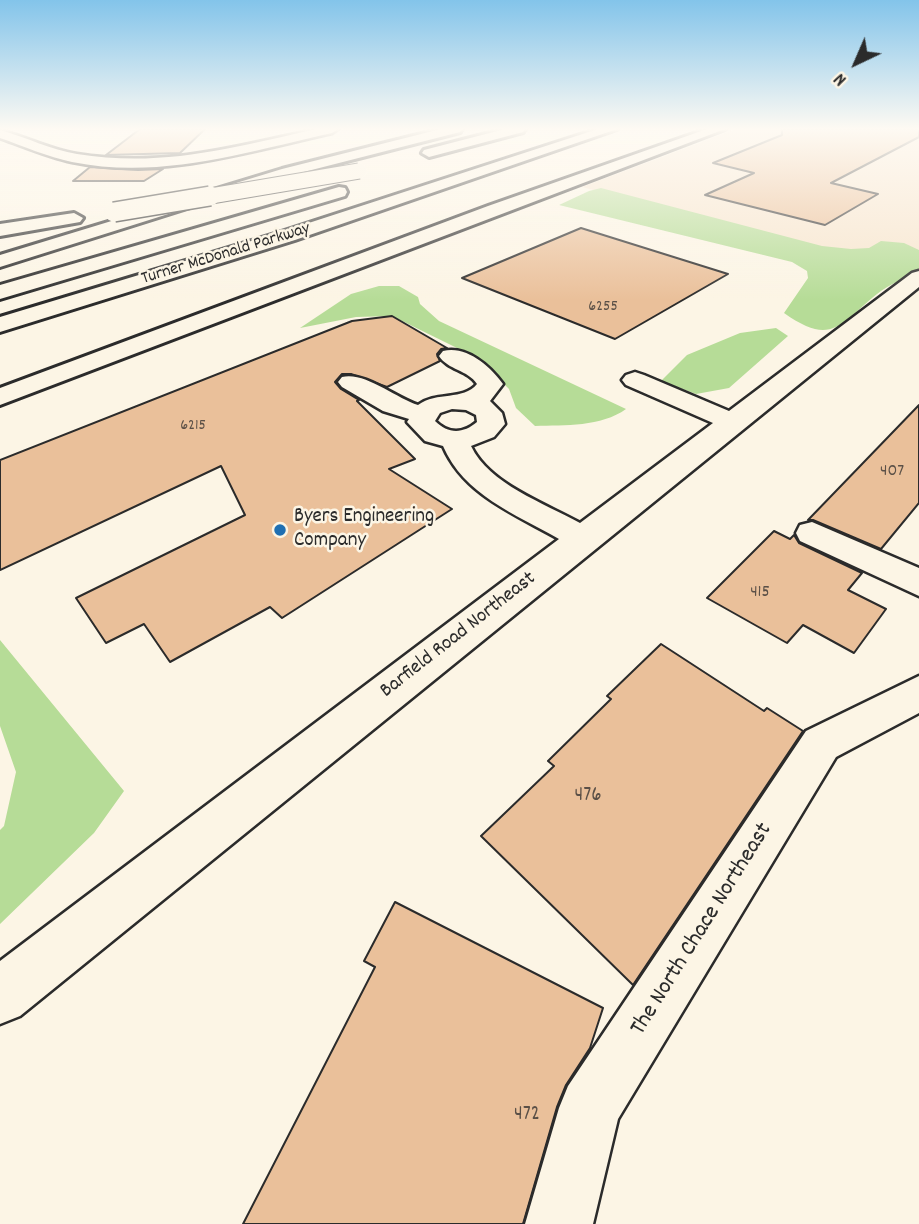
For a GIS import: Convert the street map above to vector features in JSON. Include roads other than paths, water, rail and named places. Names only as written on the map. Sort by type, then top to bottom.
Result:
[{"type":"highway","points":[[0,261],[241,186]]},
{"type":"highway","name":"Turner McDonald Parkway","points":[[0,230],[285,186]]},
{"type":"highway","name":"Turner McDonald Parkway","points":[[0,292],[329,186]]},
{"type":"highway","name":"Turner McDonald Parkway","points":[[0,325],[288,236],[437,186]]},
{"type":"highway","points":[[127,328],[518,186]]},
{"type":"highway","points":[[0,397],[564,186]]},
{"type":"highway","points":[[0,341],[131,297],[288,236]]},
{"type":"street","name":"Barfield Road Northeast","points":[[0,996],[733,422],[910,293]]},
{"type":"street","points":[[451,356],[482,372],[490,384],[484,393],[470,403]]},
{"type":"street","points":[[635,380],[733,422]]},
{"type":"street","points":[[351,382],[392,405],[423,415]]},
{"type":"street","points":[[458,401],[470,403],[487,411],[491,424],[478,436],[454,440],[432,434],[421,422],[423,415],[436,405],[458,401]]},
{"type":"street","points":[[454,440],[465,464],[481,481],[583,539]]},
{"type":"street","points":[[812,533],[919,583]]},
{"type":"street","name":"The North Chace Northeast","points":[[559,1224],[590,1108],[821,744],[919,693]]},
{"type":"place","name":"Byers Engineering Company","points":[[280,530]]}]
